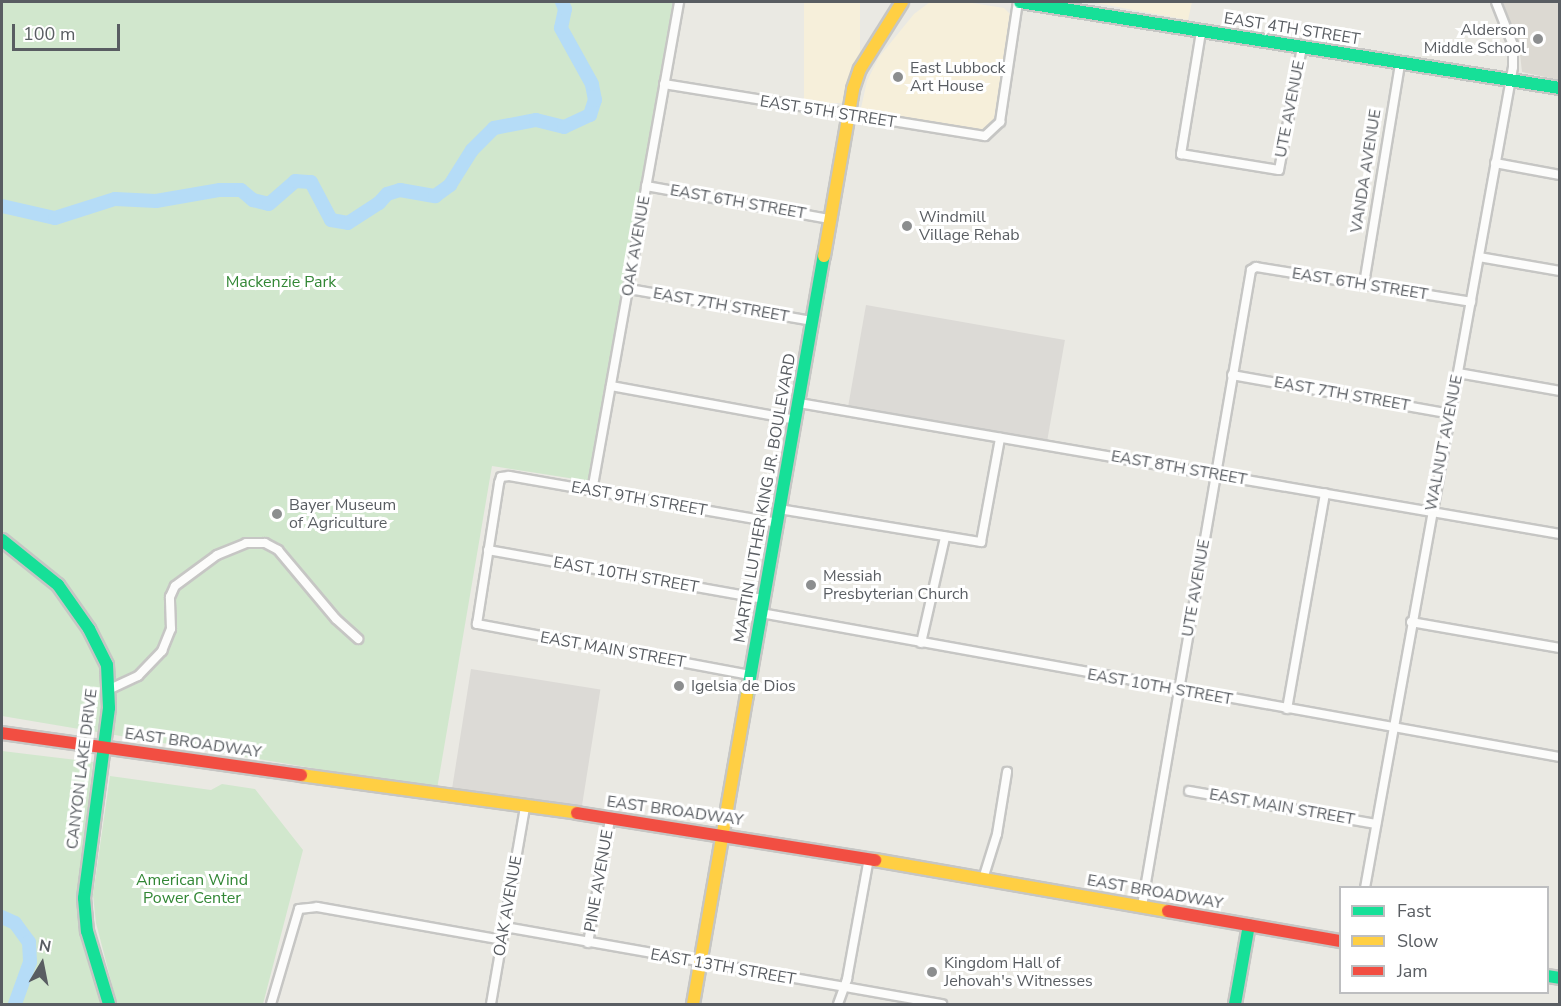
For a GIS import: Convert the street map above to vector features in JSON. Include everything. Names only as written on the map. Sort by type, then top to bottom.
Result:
[{"type":"main road","name":"EAST 4TH STREET","points":[[1019,2],[1560,88]]},
{"type":"main road","name":"MARTIN LUTHER KING JR. BOULEVARD","points":[[693,1005],[848,116],[860,69],[900,4]]},
{"type":"main road","name":"CANYON LAKE DRIVE","points":[[2,540],[43,570],[72,603],[100,649],[110,689],[84,898],[87,931],[109,1005]]},
{"type":"main road","name":"EAST BROADWAY","points":[[2,734],[724,834],[1339,940]]},
{"type":"main road","points":[[1235,1005],[1249,925]]},
{"type":"street","name":"OAK AVENUE","points":[[592,491],[679,2]]},
{"type":"street","name":"EAST 5TH STREET","points":[[664,84],[976,136],[991,133],[1000,119],[1019,2]]},
{"type":"street","name":"WALNUT AVENUE","points":[[1365,886],[1510,80],[1513,48],[1496,2]]},
{"type":"street","name":"UTE AVENUE","points":[[1201,32],[1181,154],[1279,170],[1302,47]]},
{"type":"street","name":"VANDA AVENUE","points":[[1364,284],[1400,63]]},
{"type":"street","points":[[1495,163],[1560,175]]},
{"type":"street","name":"EAST 6TH STREET","points":[[646,186],[831,219]]},
{"type":"street","points":[[1479,257],[1560,271]]},
{"type":"street","name":"EAST 6TH STREET","points":[[1251,270],[1256,267],[1471,302]]},
{"type":"street","name":"UTE AVENUE","points":[[1142,906],[1251,270]]},
{"type":"street","name":"EAST 7TH STREET","points":[[628,289],[813,321]]},
{"type":"street","points":[[1458,373],[1560,391]]},
{"type":"street","name":"EAST 7TH STREET","points":[[1232,375],[1451,414]]},
{"type":"street","points":[[611,386],[796,420]]},
{"type":"street","name":"EAST 8TH STREET","points":[[799,403],[1560,534]]},
{"type":"street","points":[[779,509],[981,542],[1000,438]]},
{"type":"street","name":"EAST 9TH STREET","points":[[488,550],[501,477],[777,523]]},
{"type":"street","points":[[1287,709],[1325,493]]},
{"type":"street","points":[[921,643],[945,537]]},
{"type":"street","points":[[110,689],[138,676],[162,651],[171,629],[170,597],[175,586],[217,555],[246,543],[265,543],[278,550],[336,619],[358,639]]},
{"type":"street","name":"EAST 10TH STREET","points":[[488,550],[763,599]]},
{"type":"street","name":"EAST MAIN STREET","points":[[488,550],[477,624],[750,675]]},
{"type":"street","name":"EAST 10TH STREET","points":[[761,613],[1179,691],[1560,757]]},
{"type":"street","points":[[1411,622],[1560,648]]},
{"type":"street","points":[[983,879],[997,834],[1007,772]]},
{"type":"street","name":"EAST MAIN STREET","points":[[1189,791],[1376,824]]},
{"type":"street","name":"OAK AVENUE","points":[[491,1005],[525,807]]},
{"type":"street","name":"PINE AVENUE","points":[[588,943],[610,819]]},
{"type":"street","points":[[838,1005],[869,858]]},
{"type":"street","points":[[271,1005],[300,909],[316,907],[502,940]]},
{"type":"street","name":"EAST 13TH STREET","points":[[505,927],[942,1005]]},
{"type":"shaded area","points":[[804,2],[860,2],[860,103],[804,103]]},
{"type":"shaded area","points":[[930,2],[966,2],[1004,8],[1010,14],[994,119],[983,130],[868,113],[861,108],[867,81],[879,57],[914,14]]},
{"type":"shaded area","points":[[1090,2],[1192,2],[1188,20]]},
{"type":"shaded area","name":"Alderson Middle School","points":[[1503,2],[1559,2],[1559,80],[1522,72],[1519,45]]},
{"type":"shaded area","points":[[866,305],[1065,340],[1047,441],[848,405]]},
{"type":"shaded area","points":[[471,669],[600,689],[581,810],[452,789]]},
{"type":"green space","name":"Mackenzie Park","points":[[2,2],[673,2],[588,481],[492,466],[437,789],[2,716]]},
{"type":"green space","points":[[2,751],[93,762],[77,908],[101,1004],[2,1004]]},
{"type":"green space","name":"American Wind Power Center","points":[[110,776],[211,790],[222,784],[255,789],[303,850],[263,1004],[117,1004],[96,923],[93,895]]},
{"type":"waterway","points":[[2,206],[55,218],[115,199],[156,201],[220,190],[241,190],[253,200],[269,204],[295,181],[311,182],[331,220],[348,223],[379,203],[387,194],[400,190],[435,196],[450,185],[472,150],[494,128],[536,120],[564,127],[590,115],[595,100],[592,84],[561,28],[565,9],[562,2]]},
{"type":"waterway","points":[[2,917],[15,923],[29,942],[30,962],[15,1004]]},
{"type":"traffic: fast","points":[[1020,2],[1560,88]]},
{"type":"traffic: fast","points":[[747,695],[824,256]]},
{"type":"traffic: fast","points":[[2,540],[58,585],[89,629],[107,665],[109,708],[84,898],[87,931],[109,1004]]},
{"type":"traffic: fast","points":[[1235,1004],[1249,925]]},
{"type":"traffic: fast","points":[[1549,976],[1560,978]]},
{"type":"traffic: slow","points":[[824,256],[853,89],[860,69],[902,2]]},
{"type":"traffic: slow","points":[[693,1004],[747,695]]},
{"type":"traffic: slow","points":[[301,775],[577,813]]},
{"type":"traffic: slow","points":[[875,860],[1168,911]]},
{"type":"traffic: jam","points":[[2,733],[301,775]]},
{"type":"traffic: jam","points":[[577,813],[875,860]]},
{"type":"traffic: jam","points":[[1168,911],[1339,941]]},
{"type":"place","name":"Alderson Middle School","points":[[1538,39]]},
{"type":"place","name":"East Lubbock Art House","points":[[898,77]]},
{"type":"place","name":"Windmill Village Rehab","points":[[907,226]]},
{"type":"place","name":"Bayer Museum of Agriculture","points":[[277,514]]},
{"type":"place","name":"Messiah Presbyterian Church","points":[[811,585]]},
{"type":"place","name":"Igelsia de Dios","points":[[679,686]]},
{"type":"place","name":"Kingdom Hall of Jehovah's Witnesses","points":[[932,972]]}]
